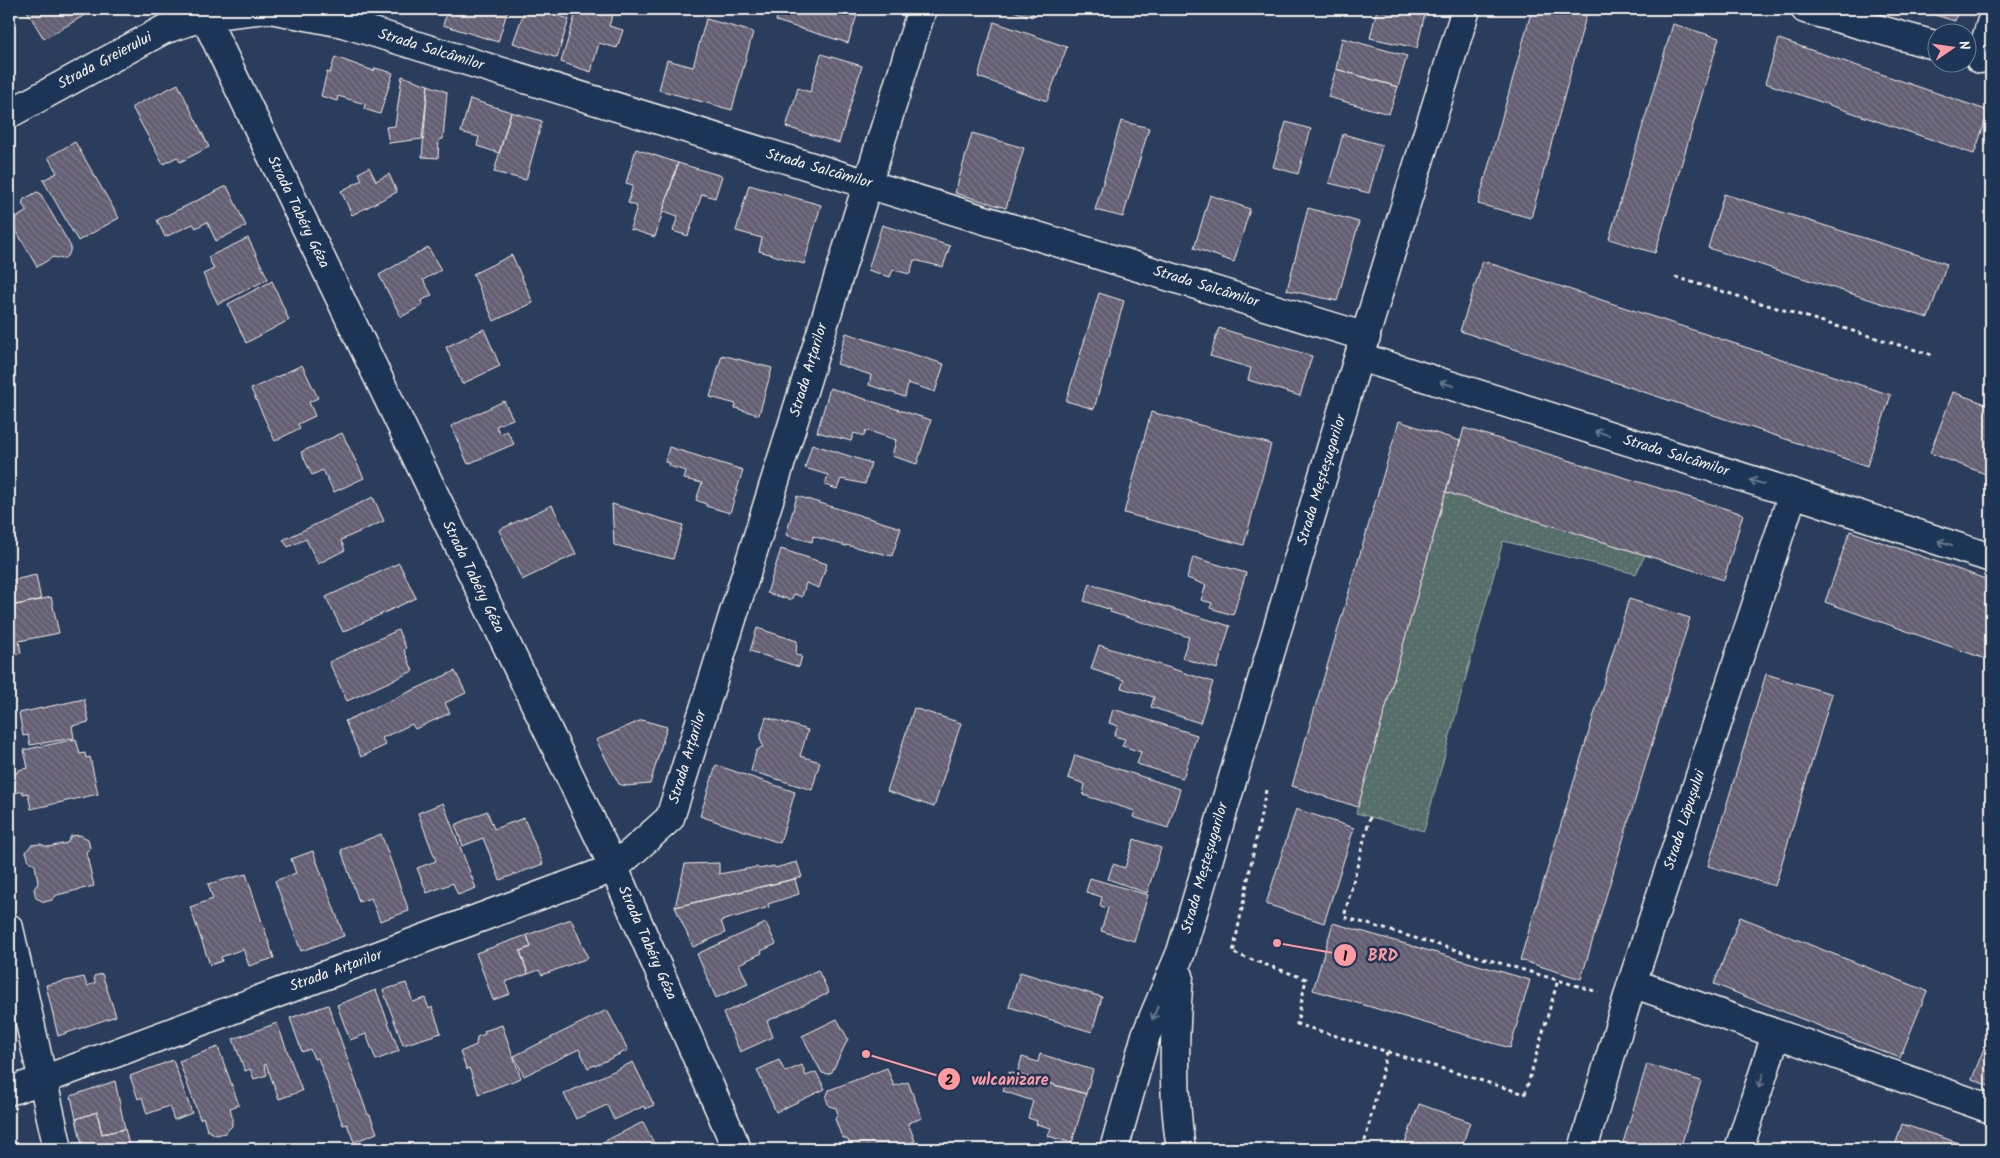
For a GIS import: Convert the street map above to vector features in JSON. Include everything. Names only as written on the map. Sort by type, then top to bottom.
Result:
[{"type":"street","name":"Strada Salcâmilor","points":[[203,12],[268,9],[343,23],[868,183],[1991,558]]},
{"type":"street","name":"Strada Arțarilor","points":[[9,1091],[614,868],[670,818],[922,9]]},
{"type":"street","name":"Strada Meșteșugarilor","points":[[1114,1149],[1146,1035],[1181,952],[1466,9]]},
{"type":"street","points":[[1805,9],[1928,43]]},
{"type":"street","name":"Strada Greierului","points":[[9,114],[164,30],[203,12]]},
{"type":"street","name":"Strada Tabéry Géza","points":[[203,12],[238,89],[614,868],[737,1149]]},
{"type":"street","points":[[1980,59],[1991,23]]},
{"type":"street","name":"Strada Lăpușului","points":[[1583,1149],[1630,992],[1793,493]]},
{"type":"street","points":[[9,928],[58,1149]]},
{"type":"street","name":"Strada Meșteșugarilor","points":[[1181,952],[1175,1052],[1176,1094],[1181,1149]]},
{"type":"street","points":[[1630,992],[1776,1034],[1991,1109]]},
{"type":"street","points":[[1740,1149],[1776,1034]]},
{"type":"path","points":[[1675,277],[1932,355]]},
{"type":"path","points":[[1266,790],[1233,953],[1306,979],[1297,1024],[1525,1094],[1558,980]]},
{"type":"path","points":[[1370,817],[1344,917],[1558,980],[1630,992]]},
{"type":"path","points":[[1363,1149],[1387,1052]]},
{"type":"green space","points":[[1446,492],[1645,555],[1636,574],[1503,541],[1424,831],[1356,813]]},
{"type":"building","points":[[26,9],[95,9],[44,39]]},
{"type":"building","points":[[448,9],[508,9],[498,42],[443,25]]},
{"type":"building","points":[[525,9],[536,9],[569,19],[557,58],[513,43]]},
{"type":"building","points":[[577,9],[614,9],[609,26],[623,30],[617,48],[599,43],[591,72],[561,62]]},
{"type":"building","points":[[779,9],[859,9],[848,43],[776,21]]},
{"type":"building","points":[[1007,9],[1035,9],[1032,17]]},
{"type":"building","points":[[1377,9],[1426,9],[1417,48],[1370,38]]},
{"type":"building","points":[[1532,9],[1588,9],[1531,218],[1478,204]]},
{"type":"building","points":[[1915,9],[1958,9],[1955,21]]},
{"type":"building","points":[[706,19],[753,32],[732,110],[659,90],[667,60],[693,67]]},
{"type":"building","points":[[994,22],[1067,47],[1047,101],[978,77]]},
{"type":"building","points":[[1673,24],[1719,38],[1655,253],[1609,239]]},
{"type":"building","points":[[1342,38],[1407,56],[1398,87],[1336,69]]},
{"type":"building","points":[[1779,39],[1989,111],[1974,154],[1765,83]]},
{"type":"building","points":[[821,54],[862,66],[839,143],[786,127],[798,88],[810,92]]},
{"type":"building","points":[[335,57],[374,71],[375,68],[393,73],[380,114],[364,109],[365,104],[338,96],[337,101],[321,96],[327,72],[330,73]]},
{"type":"building","points":[[1336,69],[1398,87],[1389,114],[1328,97]]},
{"type":"building","points":[[402,76],[428,85],[422,139],[389,143],[386,127],[395,126]]},
{"type":"building","points":[[178,84],[209,147],[180,162],[177,157],[163,164],[132,107]]},
{"type":"building","points":[[428,85],[447,92],[443,139],[439,140],[438,158],[422,157]]},
{"type":"building","points":[[470,99],[511,112],[499,153],[477,146],[479,137],[461,132]]},
{"type":"building","points":[[511,112],[542,121],[526,180],[494,172]]},
{"type":"building","points":[[1121,121],[1149,128],[1123,217],[1095,210]]},
{"type":"building","points":[[1286,122],[1311,129],[1298,174],[1273,167]]},
{"type":"building","points":[[972,133],[1024,148],[1006,208],[955,193]]},
{"type":"building","points":[[1343,134],[1382,145],[1369,193],[1329,183]]},
{"type":"building","points":[[75,142],[119,218],[78,241],[43,180],[57,173],[48,157]]},
{"type":"building","points":[[636,149],[678,163],[655,237],[630,229],[637,206],[628,203],[633,185],[626,183]]},
{"type":"building","points":[[678,163],[722,176],[715,198],[702,194],[688,236],[673,231],[678,216],[663,211]]},
{"type":"building","points":[[369,167],[376,181],[389,174],[397,192],[352,215],[341,191],[362,180],[359,173]]},
{"type":"building","points":[[749,185],[821,205],[804,264],[759,251],[762,238],[736,231]]},
{"type":"building","points":[[227,186],[246,226],[216,241],[207,222],[196,228],[193,224],[165,237],[157,220]]},
{"type":"building","points":[[37,192],[40,193],[71,247],[66,257],[62,259],[53,257],[37,267],[13,225],[16,218],[27,211],[22,204],[24,199]]},
{"type":"building","points":[[1724,194],[1947,264],[1928,318],[1708,248]]},
{"type":"building","points":[[1210,195],[1250,209],[1234,262],[1194,248]]},
{"type":"building","points":[[1308,208],[1359,222],[1337,301],[1287,290]]},
{"type":"building","points":[[882,225],[950,246],[943,267],[914,260],[910,274],[893,270],[890,277],[868,270]]},
{"type":"building","points":[[248,238],[268,279],[218,304],[203,274],[214,269],[208,257]]},
{"type":"building","points":[[428,247],[441,270],[423,280],[432,295],[421,301],[423,305],[401,317],[379,275]]},
{"type":"building","points":[[512,255],[533,303],[494,321],[473,274]]},
{"type":"building","points":[[1483,261],[1891,395],[1867,466],[1460,331]]},
{"type":"building","points":[[272,281],[289,320],[246,343],[228,304]]},
{"type":"building","points":[[1099,293],[1124,301],[1094,409],[1066,401]]},
{"type":"building","points":[[1219,328],[1312,356],[1300,396],[1248,380],[1251,368],[1210,356]]},
{"type":"building","points":[[484,329],[500,366],[462,384],[446,347]]},
{"type":"building","points":[[846,333],[944,364],[935,392],[908,383],[905,397],[869,385],[871,375],[837,364]]},
{"type":"building","points":[[722,355],[772,368],[759,415],[735,408],[736,404],[710,397]]},
{"type":"building","points":[[302,365],[318,398],[309,402],[315,416],[298,424],[300,428],[275,441],[251,389]]},
{"type":"building","points":[[830,388],[931,420],[917,464],[892,456],[896,440],[866,430],[864,436],[854,433],[851,441],[817,432]]},
{"type":"building","points":[[1953,392],[1991,406],[1991,476],[1930,453]]},
{"type":"building","points":[[504,401],[513,419],[496,426],[500,434],[507,431],[514,444],[468,464],[451,426]]},
{"type":"building","points":[[1151,412],[1271,444],[1244,545],[1124,513]]},
{"type":"building","points":[[1399,421],[1460,441],[1358,807],[1292,786]]},
{"type":"building","points":[[1464,428],[1743,514],[1724,580],[1446,492]]},
{"type":"building","points":[[342,433],[364,478],[334,492],[323,470],[312,475],[301,452]]},
{"type":"building","points":[[812,444],[871,463],[865,484],[841,479],[837,489],[825,485],[828,475],[805,468]]},
{"type":"building","points":[[669,447],[743,470],[730,513],[706,506],[706,504],[696,500],[702,483],[684,479],[686,471],[669,466],[670,463],[665,462]]},
{"type":"building","points":[[797,496],[901,528],[892,556],[846,546],[813,536],[812,542],[786,535]]},
{"type":"building","points":[[373,497],[384,521],[341,540],[345,550],[318,564],[306,539],[288,547],[283,540]]},
{"type":"building","points":[[612,504],[683,525],[673,559],[614,545]]},
{"type":"building","points":[[552,505],[576,554],[522,580],[499,530]]},
{"type":"building","points":[[1850,531],[1991,581],[1991,661],[1825,602]]},
{"type":"building","points":[[781,549],[827,564],[819,588],[806,583],[802,597],[794,594],[791,600],[767,593]]},
{"type":"building","points":[[1193,557],[1246,573],[1233,615],[1210,608],[1212,603],[1201,600],[1206,585],[1187,578]]},
{"type":"building","points":[[399,563],[416,598],[343,632],[326,597]]},
{"type":"building","points":[[36,575],[41,600],[9,606],[9,581]]},
{"type":"building","points":[[1090,584],[1230,626],[1217,669],[1182,658],[1189,637],[1110,612],[1111,610],[1084,601]]},
{"type":"building","points":[[51,597],[59,633],[19,641],[21,653],[9,655],[9,607]]},
{"type":"building","points":[[1629,599],[1690,618],[1581,979],[1520,960]]},
{"type":"building","points":[[757,628],[797,641],[796,655],[802,656],[799,667],[750,651]]},
{"type":"building","points":[[398,630],[413,671],[347,701],[329,662]]},
{"type":"building","points":[[1099,645],[1213,682],[1200,723],[1151,707],[1154,697],[1121,688],[1124,680],[1091,669]]},
{"type":"building","points":[[455,671],[466,693],[445,703],[450,713],[415,729],[412,724],[382,738],[386,745],[361,757],[345,721]]},
{"type":"building","points":[[1766,674],[1832,694],[1775,886],[1708,866]]},
{"type":"building","points":[[84,699],[89,722],[72,726],[74,738],[30,745],[28,735],[23,736],[19,713]]},
{"type":"building","points":[[914,708],[961,723],[934,807],[887,791]]},
{"type":"building","points":[[1113,709],[1197,735],[1183,778],[1137,764],[1141,752],[1122,746],[1125,739],[1114,736],[1118,726],[1109,723]]},
{"type":"building","points":[[766,717],[808,730],[800,756],[820,762],[812,790],[751,771],[756,751],[763,746],[760,738]]},
{"type":"building","points":[[642,720],[667,727],[650,784],[626,786],[619,784],[596,740]]},
{"type":"building","points":[[76,739],[80,754],[85,753],[86,758],[90,757],[98,794],[31,809],[28,793],[23,794],[23,791],[15,793],[11,774],[28,768],[24,750]]},
{"type":"building","points":[[1075,755],[1180,789],[1168,828],[1133,817],[1135,811],[1083,795],[1085,784],[1068,778]]},
{"type":"building","points":[[716,765],[795,792],[780,843],[700,816]]},
{"type":"building","points":[[443,803],[476,888],[458,895],[453,883],[427,893],[417,868],[436,861],[418,813]]},
{"type":"building","points":[[1296,809],[1354,828],[1324,923],[1266,904]]},
{"type":"building","points":[[487,811],[494,829],[524,818],[543,864],[500,880],[483,838],[463,846],[455,825]]},
{"type":"building","points":[[381,834],[409,911],[380,921],[371,898],[359,902],[341,850]]},
{"type":"building","points":[[80,835],[88,839],[90,848],[86,852],[94,886],[57,895],[52,900],[44,902],[36,898],[34,889],[38,883],[35,865],[29,861],[26,852],[31,845],[40,844],[48,847],[67,843],[71,836]]},
{"type":"building","points":[[1134,839],[1161,848],[1147,893],[1108,879],[1113,864],[1125,868]]},
{"type":"building","points":[[313,851],[344,936],[301,951],[275,881],[296,873],[291,859]]},
{"type":"building","points":[[797,862],[802,877],[675,907],[685,864],[719,863],[719,874],[757,867],[759,869],[774,866],[775,868]]},
{"type":"building","points":[[246,874],[274,958],[249,966],[243,949],[221,957],[222,961],[210,965],[190,907],[213,899],[208,884]]},
{"type":"building","points":[[1090,878],[1148,895],[1134,941],[1101,931],[1108,908],[1100,906],[1102,897],[1086,892]]},
{"type":"building","points":[[795,879],[799,894],[768,904],[769,907],[721,921],[725,933],[693,947],[675,907]]},
{"type":"building","points":[[1740,917],[1927,991],[1900,1058],[1714,984]]},
{"type":"building","points":[[571,919],[588,958],[542,975],[539,970],[528,974],[520,951],[531,947],[527,935]]},
{"type":"building","points":[[766,923],[776,944],[739,964],[748,984],[716,998],[697,954]]},
{"type":"building","points":[[1333,923],[1530,980],[1510,1048],[1313,990]]},
{"type":"building","points":[[527,935],[531,947],[520,951],[528,974],[505,982],[510,994],[493,1000],[476,953]]},
{"type":"building","points":[[818,970],[829,993],[767,1021],[773,1037],[740,1052],[723,1013]]},
{"type":"building","points":[[1020,972],[1102,997],[1092,1032],[1009,1007]]},
{"type":"building","points":[[102,974],[116,1016],[58,1036],[46,985],[84,977],[87,986],[95,983],[94,976]]},
{"type":"building","points":[[406,983],[413,1002],[425,998],[429,1009],[432,1007],[441,1033],[403,1045],[383,990]]},
{"type":"building","points":[[376,990],[399,1051],[376,1060],[366,1034],[350,1040],[337,1005]]},
{"type":"building","points":[[328,1005],[368,1115],[370,1115],[377,1133],[354,1142],[347,1124],[343,1125],[318,1058],[314,1059],[310,1049],[302,1052],[290,1018]]},
{"type":"building","points":[[607,1010],[628,1050],[588,1068],[579,1049],[524,1076],[514,1056]]},
{"type":"building","points":[[837,1019],[848,1039],[832,1072],[828,1074],[822,1073],[802,1036]]},
{"type":"building","points":[[277,1023],[302,1091],[279,1099],[266,1064],[264,1065],[267,1075],[254,1079],[250,1069],[245,1071],[233,1039]]},
{"type":"building","points":[[502,1025],[521,1078],[479,1094],[469,1068],[467,1070],[460,1052],[476,1045],[477,1037],[485,1034],[484,1031]]},
{"type":"building","points":[[1991,1030],[1991,1087],[1972,1079]]},
{"type":"building","points":[[218,1047],[239,1105],[230,1108],[232,1126],[225,1133],[216,1135],[207,1130],[203,1117],[200,1119],[179,1061]]},
{"type":"building","points":[[1040,1054],[1093,1070],[1086,1094],[1017,1074],[1022,1057],[1038,1062]]},
{"type":"building","points":[[173,1060],[192,1113],[174,1120],[169,1106],[147,1114],[142,1097],[138,1099],[130,1076]]},
{"type":"building","points":[[779,1060],[785,1072],[802,1065],[806,1076],[816,1072],[825,1089],[776,1112],[757,1070]]},
{"type":"building","points":[[633,1062],[654,1105],[645,1109],[644,1106],[614,1120],[607,1105],[576,1119],[564,1094]]},
{"type":"building","points":[[1647,1064],[1701,1081],[1680,1149],[1621,1149]]},
{"type":"building","points":[[887,1068],[894,1086],[908,1082],[922,1118],[908,1123],[915,1141],[894,1149],[848,1149],[850,1145],[848,1140],[842,1137],[835,1119],[838,1114],[836,1108],[829,1106],[826,1098],[829,1090]]},
{"type":"building","points":[[1009,1072],[1086,1094],[1072,1143],[1048,1136],[1051,1128],[1036,1124],[1037,1121],[1028,1118],[1033,1101],[1003,1091]]},
{"type":"building","points":[[115,1081],[125,1129],[102,1134],[97,1112],[76,1119],[71,1096]]},
{"type":"building","points":[[1419,1104],[1470,1122],[1461,1149],[1403,1149]]},
{"type":"building","points":[[97,1112],[102,1134],[125,1129],[130,1149],[83,1149],[76,1119]]},
{"type":"building","points":[[643,1122],[657,1149],[589,1149]]},
{"type":"building","points":[[1902,1124],[1977,1149],[1894,1149]]},
{"type":"place","name":"BRD","points":[[1277,943]]},
{"type":"place","name":"vulcanizare","points":[[866,1054]]}]
